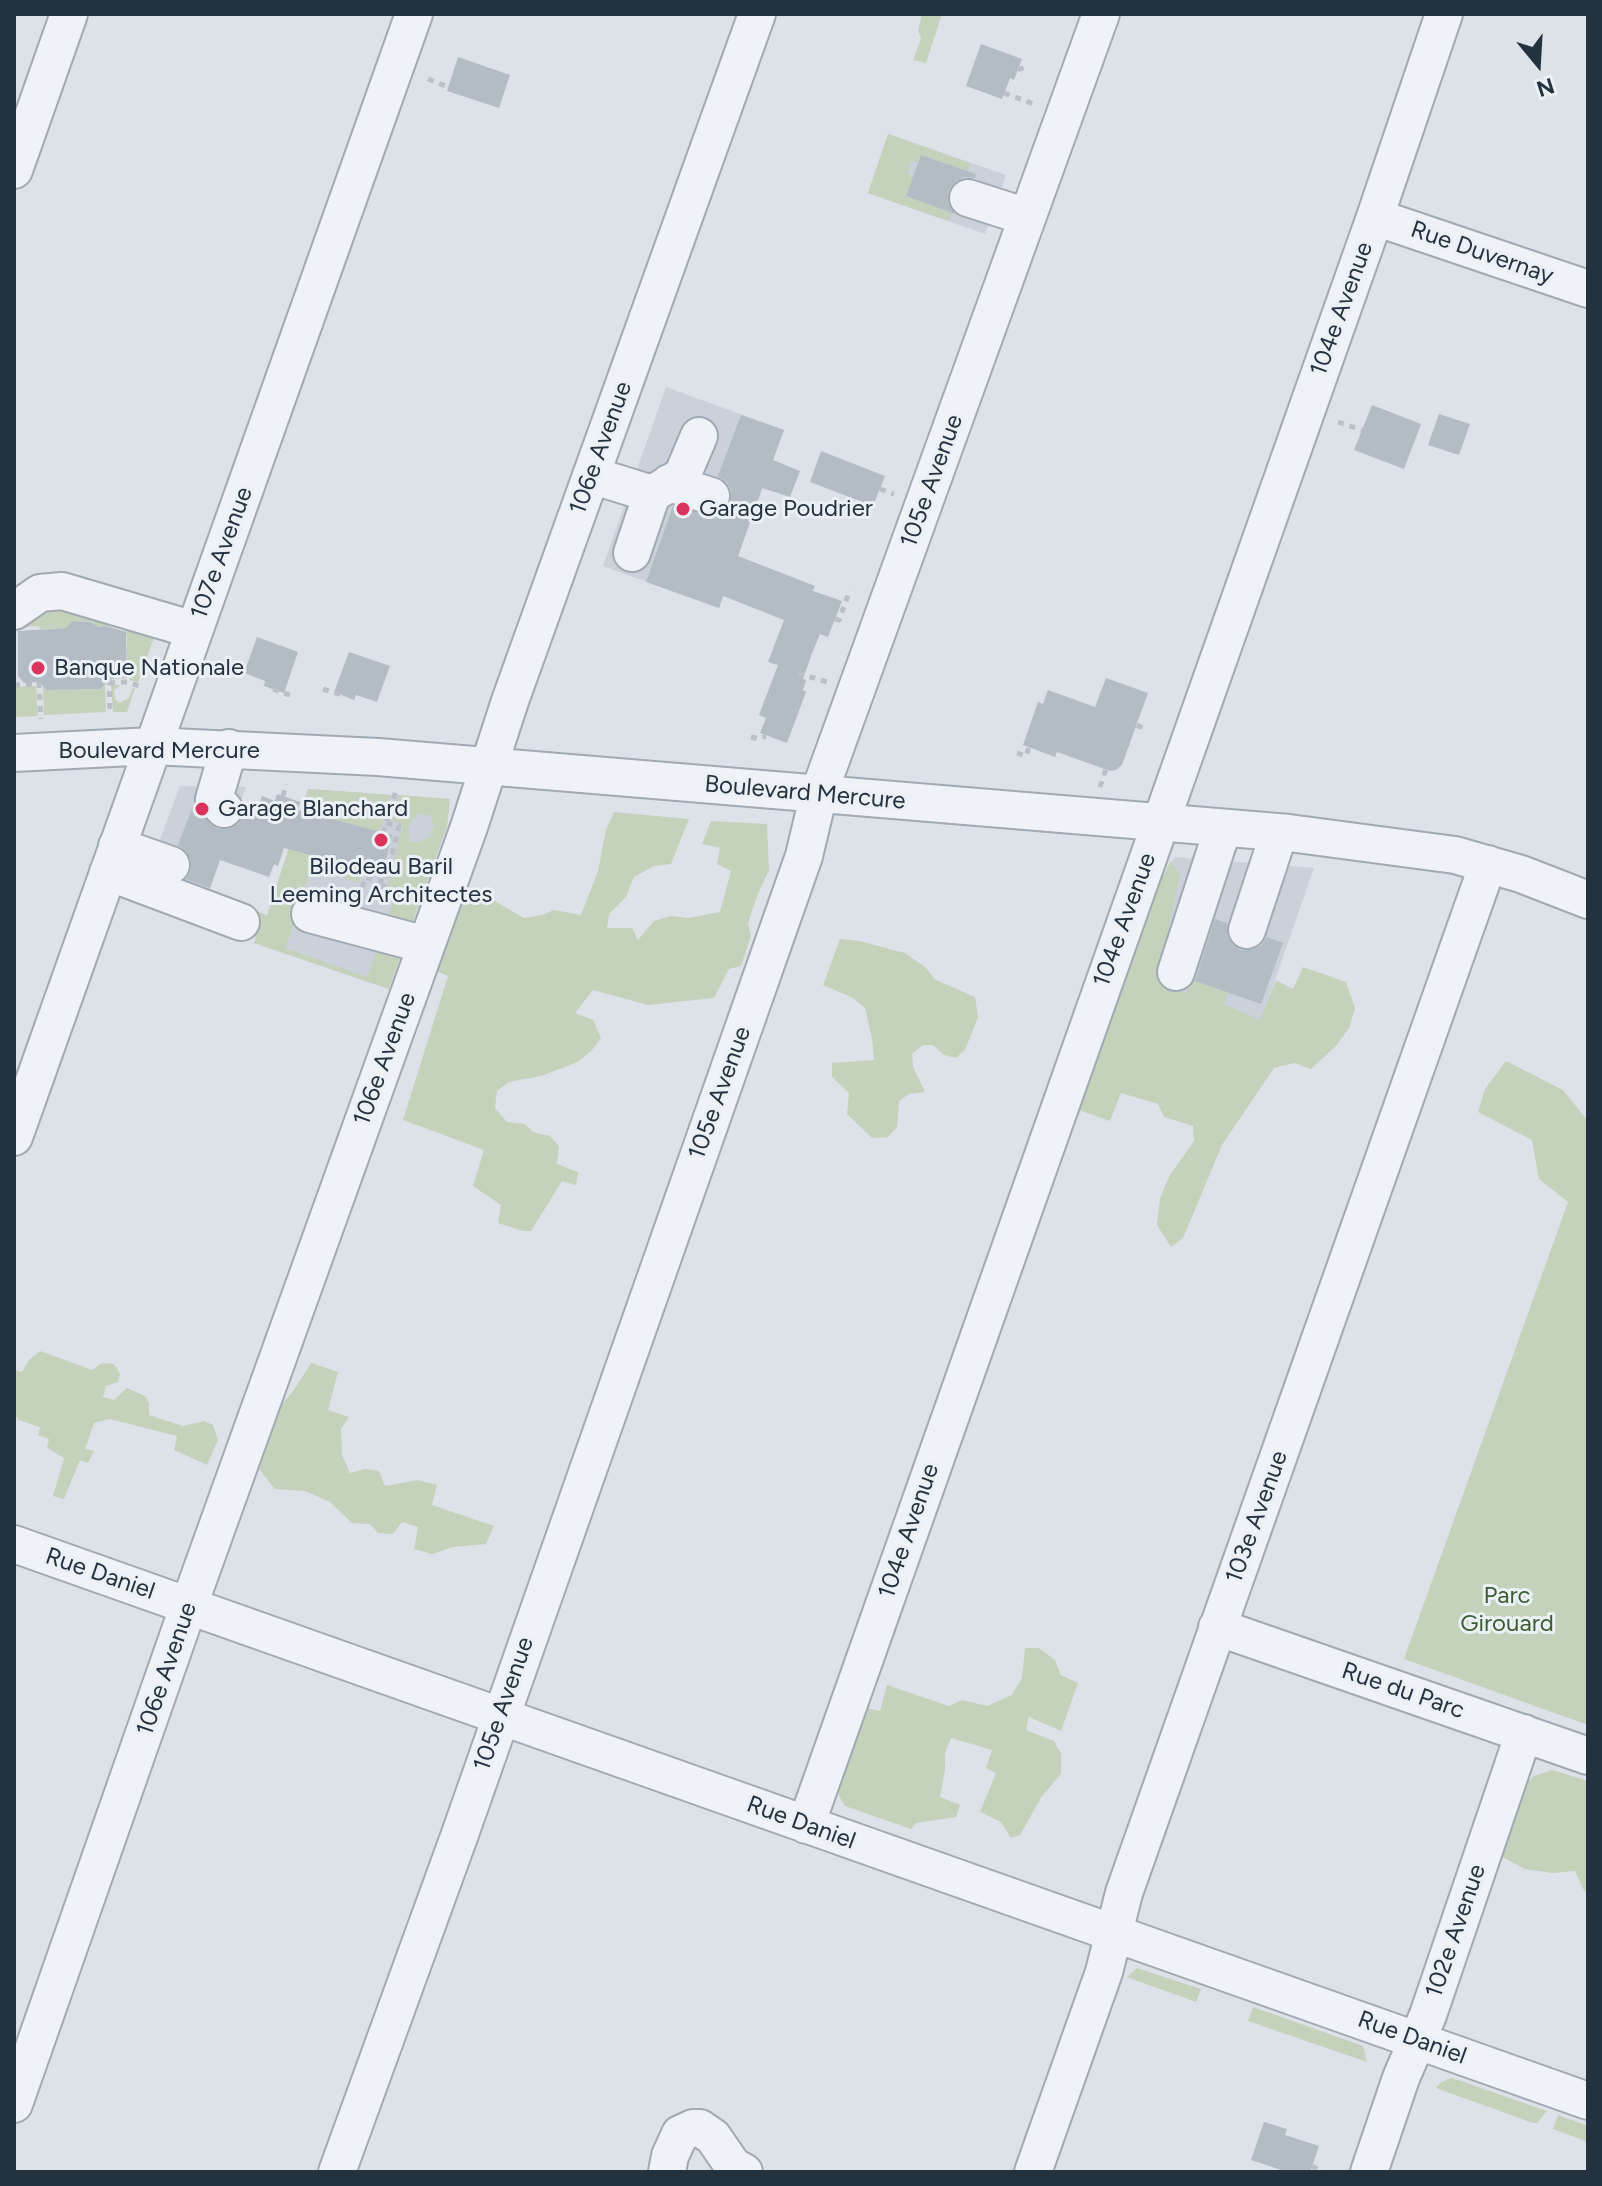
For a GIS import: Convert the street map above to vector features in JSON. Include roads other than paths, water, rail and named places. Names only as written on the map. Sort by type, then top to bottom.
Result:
[{"type":"street","points":[[14,170],[69,14]]},
{"type":"street","name":"107e Avenue","points":[[14,1137],[414,14]]},
{"type":"street","name":"106e Avenue","points":[[14,2104],[757,14]]},
{"type":"street","name":"105e Avenue","points":[[337,2172],[460,1834],[804,856],[819,793],[1101,14]]},
{"type":"street","name":"104e Avenue","points":[[806,1825],[1444,14]]},
{"type":"street","points":[[968,198],[1027,217]]},
{"type":"street","name":"Rue Duvernay","points":[[1375,217],[1588,289]]},
{"type":"street","points":[[632,553],[660,500],[682,476],[699,436]]},
{"type":"street","points":[[591,475],[660,500],[711,496]]},
{"type":"street","points":[[14,611],[40,593],[72,592],[194,630]]},
{"type":"street","name":"Boulevard Mercure","points":[[14,753],[152,746],[229,748],[488,766],[1279,833],[1455,855],[1588,900]]},
{"type":"street","points":[[224,809],[214,799],[229,748]]},
{"type":"street","points":[[1176,972],[1223,828]]},
{"type":"street","points":[[1206,884],[1252,916],[1279,833]]},
{"type":"street","points":[[112,859],[171,865]]},
{"type":"street","points":[[112,859],[241,922]]},
{"type":"street","name":"103e Avenue","points":[[1033,2172],[1104,1972],[1120,1906],[1217,1627],[1488,864]]},
{"type":"street","points":[[310,914],[426,945]]},
{"type":"street","name":"Rue Daniel","points":[[14,1544],[1588,2101]]},
{"type":"street","name":"Rue du Parc","points":[[1217,1627],[1588,1756]]},
{"type":"street","name":"102e Avenue","points":[[1369,2172],[1524,1733]]},
{"type":"street","points":[[667,2172],[680,2134],[693,2128],[700,2128],[713,2137],[740,2171]]},
{"type":"place","name":"Garage Poudrier","points":[[683,509]]},
{"type":"place","name":"Banque Nationale","points":[[38,668]]},
{"type":"place","name":"Garage Blanchard","points":[[202,809]]},
{"type":"place","name":"Bilodeau Baril Leeming Architectes","points":[[381,840]]},
{"type":"park label","name":"Parc Girouard","points":[[1507,1610]]}]
